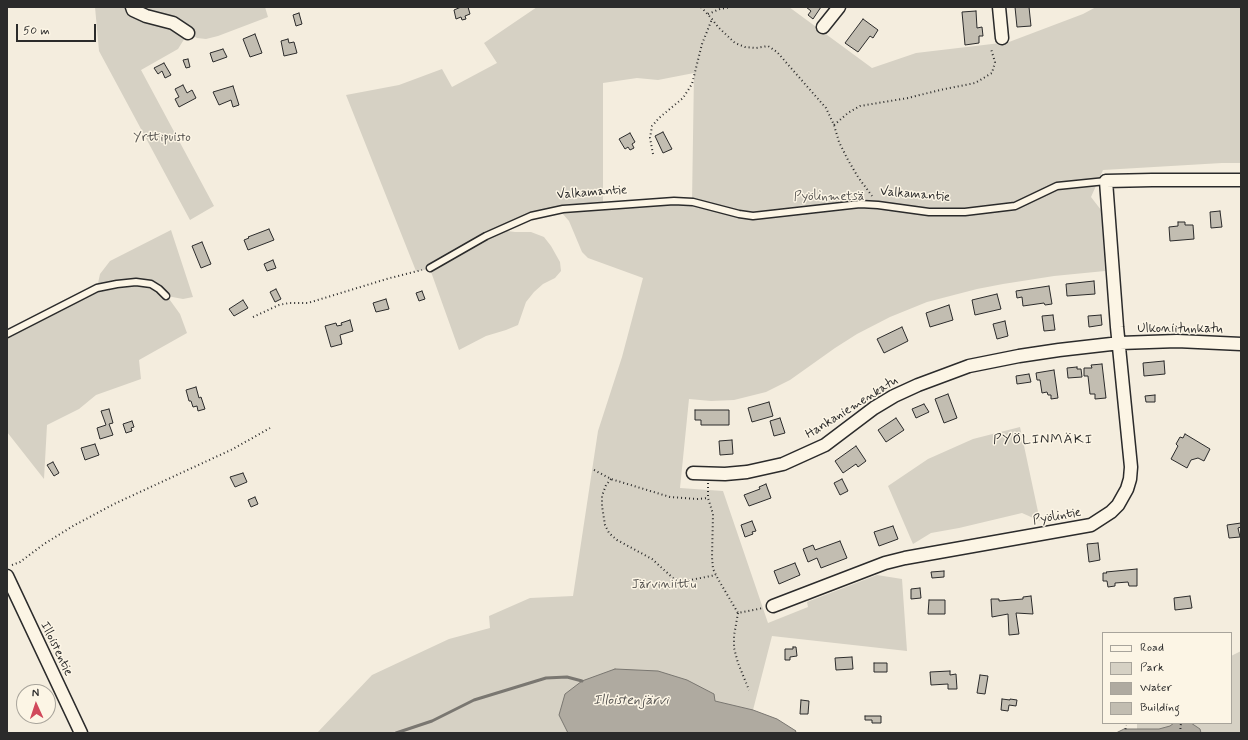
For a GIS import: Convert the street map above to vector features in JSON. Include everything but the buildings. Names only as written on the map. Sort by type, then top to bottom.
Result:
[{"type":"street","points":[[132,7],[133,10],[146,16],[172,23],[188,33]]},
{"type":"street","points":[[823,27],[839,7]]},
{"type":"street","points":[[999,7],[1002,38]]},
{"type":"street","name":"Valkamantie","points":[[1106,181],[1241,180]]},
{"type":"street","name":"Pyölintie","points":[[769,607],[885,563],[905,558],[1084,526],[1096,522],[1111,512],[1118,505],[1125,493],[1130,479],[1131,467],[1120,343],[1117,327],[1106,181]]},
{"type":"street","name":"Ulkoniitunkatu","points":[[1120,343],[1177,341],[1241,344]]},
{"type":"street","name":"Hankaniemenkatu","points":[[693,473],[725,474],[747,472],[783,464],[825,444],[874,408],[894,396],[918,385],[969,366],[1032,354],[1120,343]]},
{"type":"street","name":"Illoistentie","points":[[7,576],[81,733]]},
{"type":"lane","name":"Valkamantie","points":[[430,268],[486,236],[531,216],[551,210],[674,201],[693,202],[739,214],[753,216],[860,204],[929,212],[964,212],[1015,206],[1056,186],[1106,181]]},
{"type":"lane","points":[[7,334],[97,288],[136,282],[151,284],[166,296]]},
{"type":"path","points":[[701,7],[718,27],[735,42],[745,47],[756,48],[768,46],[777,52],[826,108],[848,160],[878,205]]},
{"type":"path","points":[[708,14],[720,9],[731,7]]},
{"type":"path","points":[[653,154],[650,138],[652,126],[659,118],[683,98],[692,84],[702,44],[712,19]]},
{"type":"path","points":[[834,125],[848,113],[860,106],[908,98],[975,83],[992,73],[995,62],[991,49]]},
{"type":"path","points":[[253,317],[279,305],[289,303],[308,303],[390,278],[430,268]]},
{"type":"path","points":[[7,568],[20,562],[67,529],[107,508],[234,449],[270,428]]},
{"type":"path","points":[[594,470],[611,479],[670,497],[691,499],[708,498]]},
{"type":"path","points":[[611,479],[606,485],[602,496],[602,506],[605,525],[616,540],[652,559],[673,578],[685,581],[716,574]]},
{"type":"path","points":[[708,488],[708,498],[713,514],[713,569],[738,612],[734,636],[734,648],[738,664],[749,690]]},
{"type":"path","points":[[738,612],[769,607]]},
{"type":"path","points":[[1125,733],[1126,725]]},
{"type":"green space","name":"Yrttipuisto","points":[[95,7],[265,7],[268,17],[218,36],[206,39],[197,38],[188,33],[178,49],[141,70],[214,206],[190,220],[99,51]]},
{"type":"green space","points":[[537,7],[789,7],[872,68],[916,53],[1009,42],[1083,14],[1096,7],[1241,7],[1241,163],[1103,170],[1091,197],[1101,210],[1105,271],[1054,276],[1003,284],[927,302],[890,317],[857,334],[790,380],[766,392],[734,400],[711,401],[689,399],[680,488],[723,491],[768,623],[808,607],[807,602],[877,575],[902,579],[907,651],[772,636],[753,710],[777,719],[796,731],[795,733],[317,733],[372,675],[449,639],[490,628],[489,616],[530,598],[573,596],[598,431],[622,357],[643,278],[588,258],[582,252],[569,221],[562,213],[551,210],[500,230],[531,232],[544,237],[560,262],[561,271],[555,278],[543,284],[526,302],[518,325],[486,336],[459,350],[430,269],[416,271],[346,95],[399,85],[442,69],[452,87],[497,63],[484,43]],"holes":[[[694,73],[692,202],[603,206],[603,83],[637,78],[658,80]]]},
{"type":"green space","points":[[171,230],[193,297],[183,299],[167,296],[180,314],[187,333],[139,360],[141,379],[96,395],[79,409],[47,425],[44,479],[7,432],[7,334],[97,288],[100,274],[110,261]]},
{"type":"green space","points":[[1020,427],[1040,521],[1022,513],[931,533],[913,544],[888,486],[928,459],[973,439]]},
{"type":"green space","points":[[1241,651],[1241,733],[1137,733],[1137,724],[1232,724],[1232,656]]},
{"type":"water","name":"Illoistenjärvi","points":[[615,669],[658,671],[687,680],[714,694],[715,701],[753,710],[777,719],[796,731],[795,733],[568,733],[559,715],[565,694],[582,681]]},
{"type":"water","points":[[1173,724],[1192,724],[1200,729],[1201,733],[1116,733],[1124,729],[1159,729]]},
{"type":"waterway","points":[[396,733],[432,721],[474,700],[546,678],[567,677],[582,681]]},
{"type":"district","name":"PYÖLINMÄKI","points":[[1043,440]]},
{"type":"park label","name":"Pyölinmetsä","points":[[829,197]]},
{"type":"park label","name":"Järviniittu","points":[[664,585]]}]
